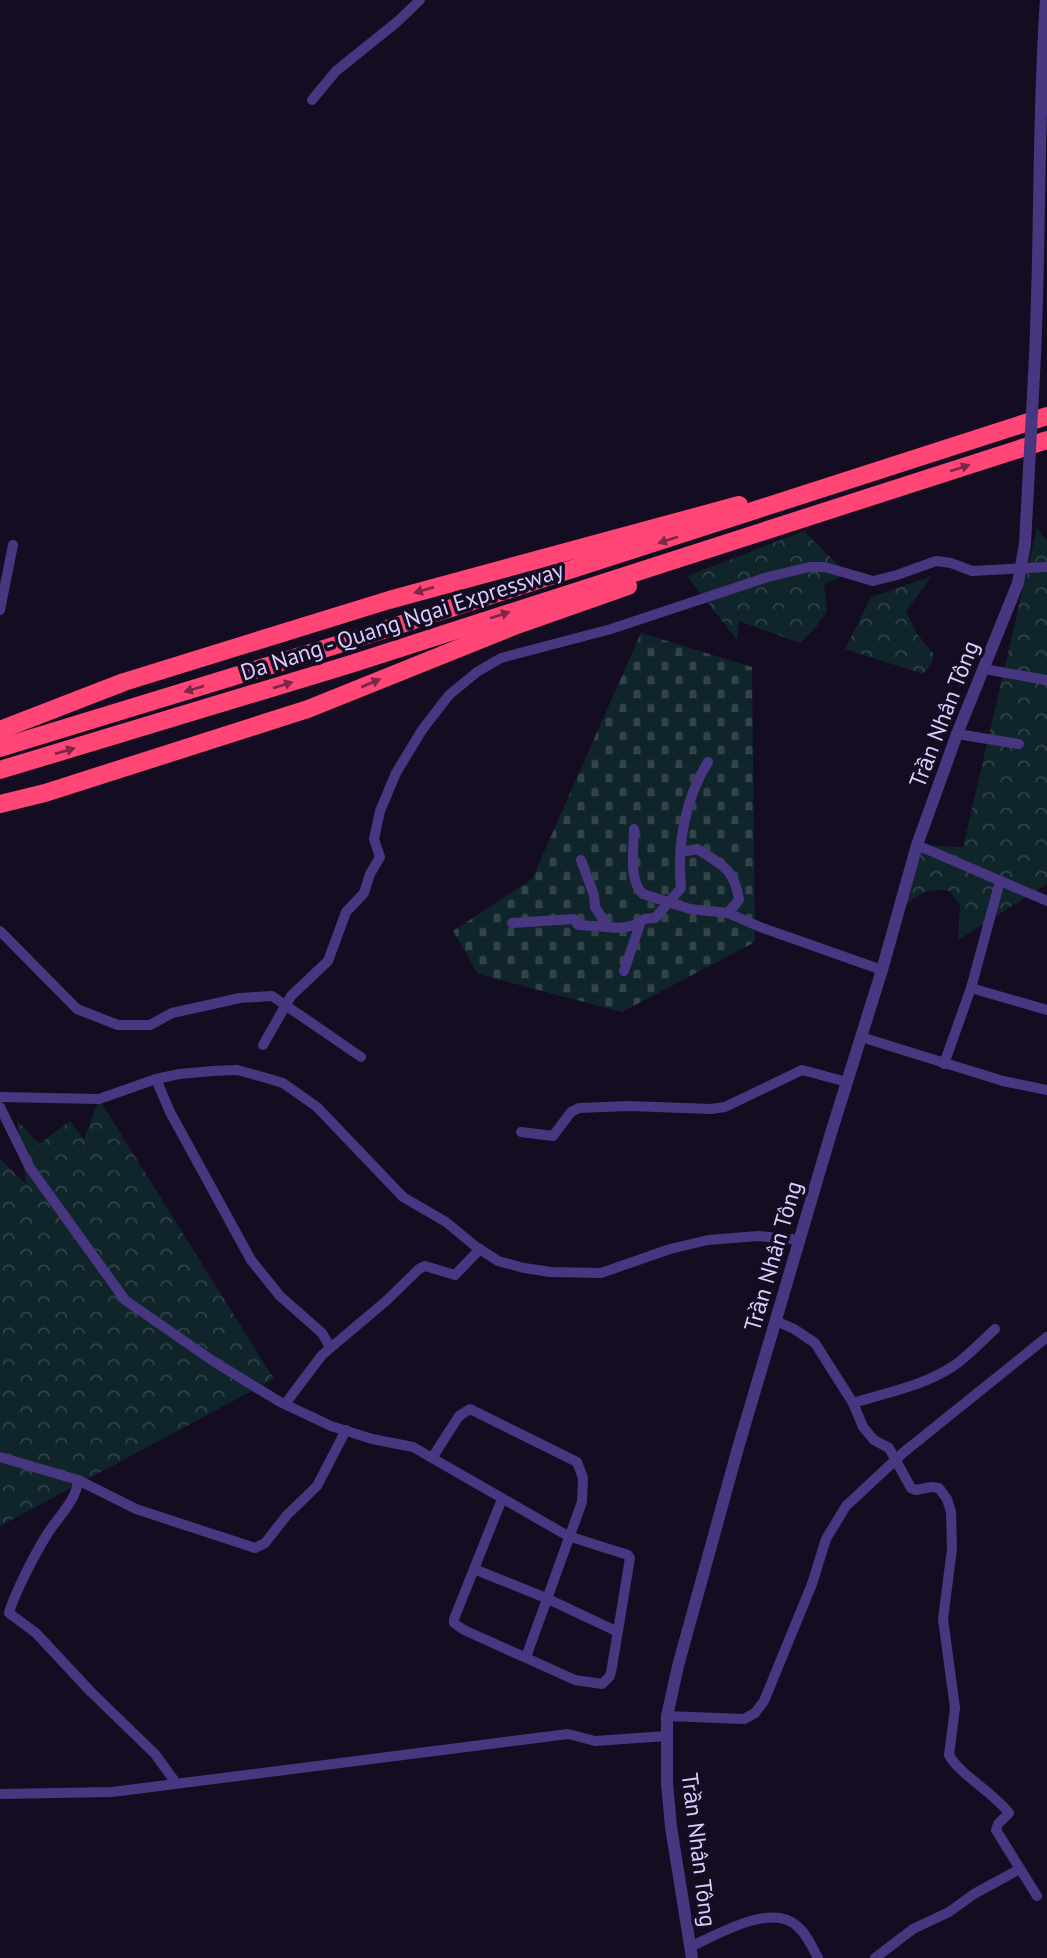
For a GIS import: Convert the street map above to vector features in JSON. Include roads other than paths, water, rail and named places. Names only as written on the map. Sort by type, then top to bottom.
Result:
[{"type":"highway","points":[[0,730],[124,682],[388,600],[800,492],[1047,416]]},
{"type":"highway","points":[[0,804],[45,793],[308,709],[517,625],[917,482],[1047,440]]},
{"type":"highway","name":"Da Nang - Quang Ngai Expressway","points":[[0,748],[343,643],[800,492]]},
{"type":"highway","name":"Da Nang - Quang Ngai Expressway","points":[[0,770],[351,664],[820,517]]},
{"type":"street","points":[[312,100],[336,71],[420,0]]},
{"type":"street","name":"Trần Nhân Tông","points":[[691,1953],[671,1827],[667,1783],[667,1716],[690,1616],[917,845],[957,734],[1018,583],[1025,544],[1038,296],[1042,50],[1046,0]]},
{"type":"street","points":[[0,610],[13,545]]},
{"type":"street","points":[[263,1045],[287,1004],[302,985],[328,961],[346,912],[364,892],[380,857],[374,839],[380,811],[396,773],[422,730],[449,695],[477,671],[501,658],[611,629],[768,577],[809,567],[825,567],[873,581],[936,561],[972,571],[1047,567]]},
{"type":"street","points":[[984,669],[1046,680]]},
{"type":"street","points":[[957,734],[1019,744]]},
{"type":"street","points":[[624,971],[640,924],[644,919],[655,918],[681,888],[685,814],[692,799],[695,782],[708,762]]},
{"type":"street","points":[[634,829],[635,877],[638,889],[643,894],[690,909],[728,913],[882,970]]},
{"type":"street","points":[[917,845],[1047,901]]},
{"type":"street","points":[[681,852],[697,849],[721,864],[737,883],[739,900],[728,913]]},
{"type":"street","points":[[581,860],[594,895],[595,907],[608,927]]},
{"type":"street","points":[[944,1064],[971,988],[1000,881]]},
{"type":"street","points":[[512,923],[573,919],[578,925],[615,928],[640,924]]},
{"type":"street","points":[[0,931],[77,1009],[117,1026],[150,1025],[172,1013],[240,998],[272,996],[361,1058]]},
{"type":"street","points":[[971,988],[1047,1010]]},
{"type":"street","points":[[861,1037],[1003,1081],[1047,1090]]},
{"type":"street","points":[[0,1097],[99,1099],[179,1074],[237,1070],[283,1083],[317,1107],[403,1196],[446,1222],[498,1261],[524,1268],[551,1272],[601,1273],[670,1249],[708,1240],[758,1236],[800,1240]]},
{"type":"street","points":[[521,1132],[553,1136],[572,1112],[579,1108],[725,1107],[802,1070],[847,1082]]},
{"type":"street","points":[[156,1079],[170,1112],[251,1260],[280,1296],[322,1333],[330,1347]]},
{"type":"street","points":[[0,1107],[30,1168],[125,1300],[213,1362],[285,1404],[331,1426],[413,1447],[568,1536],[625,1553],[630,1558],[610,1676],[602,1684],[575,1680],[454,1623],[502,1499]]},
{"type":"street","points":[[285,1404],[330,1347],[386,1301],[419,1269],[425,1266],[455,1275],[480,1249]]},
{"type":"street","points":[[776,1321],[815,1343],[853,1403],[863,1427],[871,1438],[887,1446],[913,1489],[936,1487],[942,1490],[947,1499],[953,1528],[943,1619],[955,1713],[949,1755],[1009,1813],[996,1830],[1037,1896]]},
{"type":"street","points":[[853,1403],[914,1386],[935,1376],[956,1364],[995,1329]]},
{"type":"street","points":[[667,1716],[744,1719],[755,1713],[764,1702],[813,1584],[826,1539],[846,1506],[896,1459],[1047,1337]]},
{"type":"street","points":[[432,1458],[458,1416],[470,1409],[577,1462],[583,1478],[583,1492],[575,1523],[568,1536],[526,1657]]},
{"type":"street","points":[[0,1457],[78,1480],[136,1509],[255,1548],[265,1543],[286,1515],[317,1486],[346,1430]]},
{"type":"street","points":[[78,1480],[77,1488],[46,1536],[9,1613],[36,1633],[91,1692],[155,1754],[176,1783]]},
{"type":"street","points":[[474,1569],[617,1631]]},
{"type":"street","points":[[0,1794],[112,1791],[568,1734],[595,1741],[667,1736]]},
{"type":"street","points":[[875,1958],[914,1929],[949,1912],[974,1894],[1020,1869]]},
{"type":"street","points":[[691,1953],[756,1920],[774,1917],[783,1918],[797,1926],[818,1958]]}]
